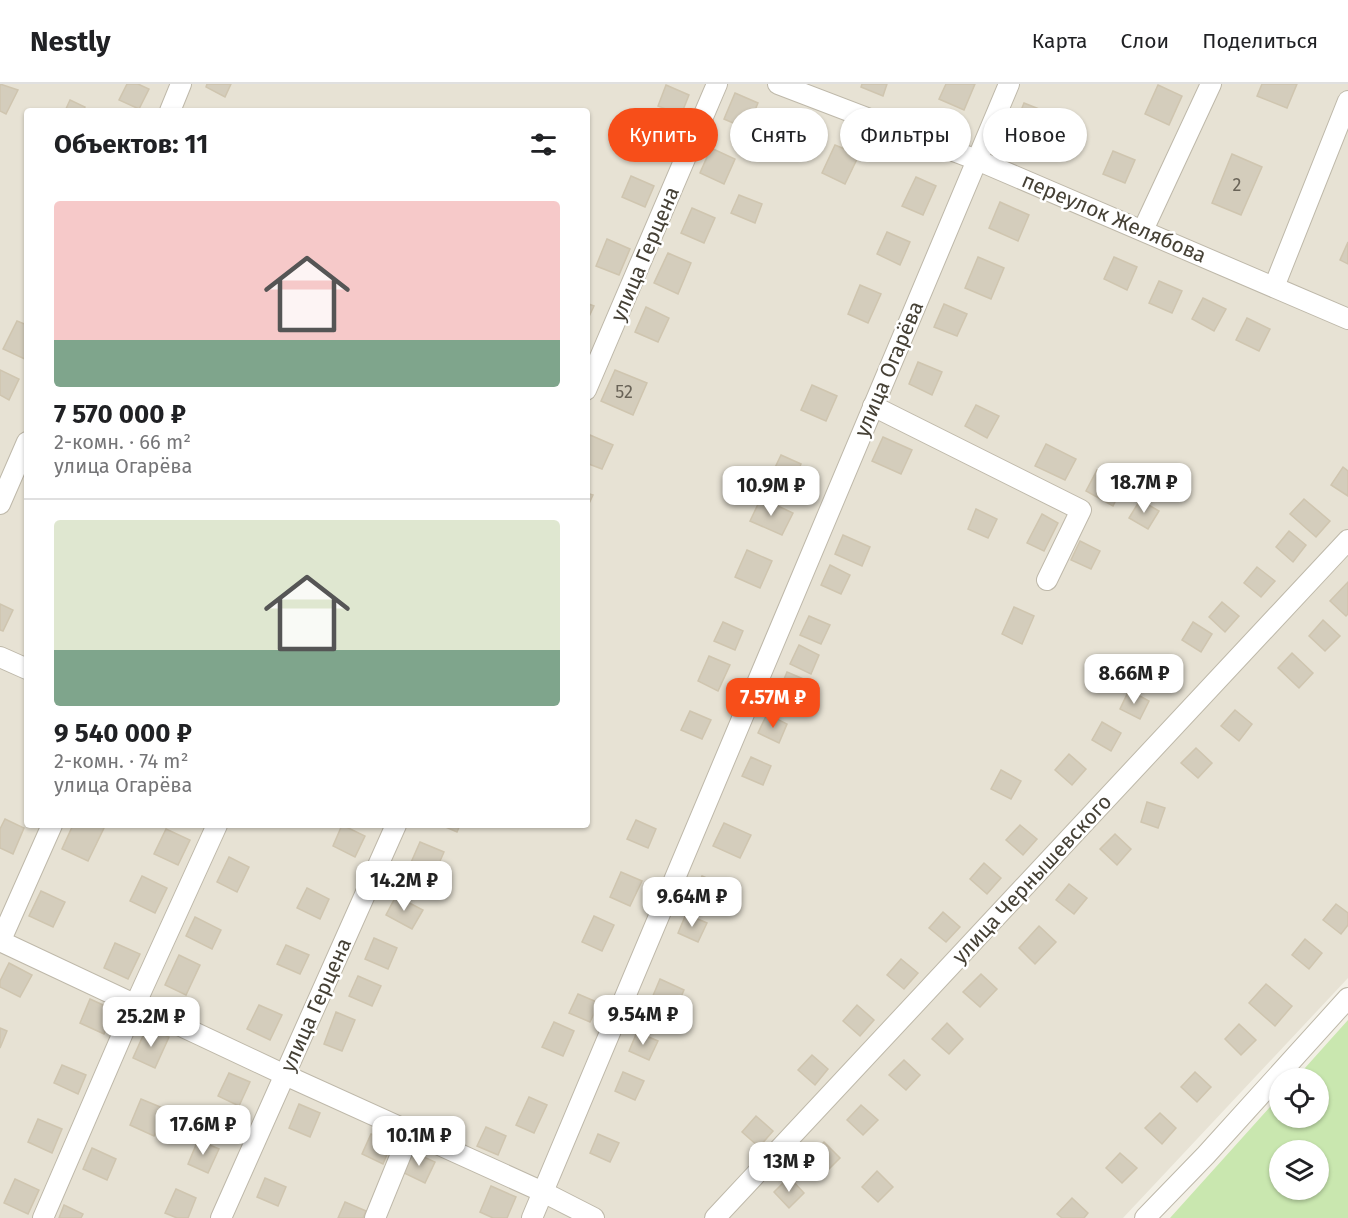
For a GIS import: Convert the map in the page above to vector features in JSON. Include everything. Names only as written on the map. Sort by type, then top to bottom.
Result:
[{"type":"street","points":[[171,108],[181,84]]},
{"type":"street","name":"улица Герцена","points":[[591,368],[717,84]]},
{"type":"street","name":"переулок Желябова","points":[[778,84],[977,160],[1348,319]]},
{"type":"street","name":"улица Огарёва","points":[[532,1218],[1009,84]]},
{"type":"street","points":[[1143,230],[1211,84]]},
{"type":"street","points":[[1274,286],[1348,101]]},
{"type":"street","points":[[873,406],[1081,510],[1047,580]]},
{"type":"street","points":[[0,504],[24,449]]},
{"type":"street","name":"улица Чернышевского","points":[[715,1218],[1348,540]]},
{"type":"street","points":[[0,657],[24,668]]},
{"type":"street","points":[[51,828],[0,941],[285,1075],[543,1192],[594,1218]]},
{"type":"street","points":[[43,1218],[135,1005],[216,828]]},
{"type":"street","name":"улица Герцена","points":[[221,1218],[285,1075],[390,828]]},
{"type":"street","points":[[1145,1218],[1206,1155],[1348,998]]},
{"type":"street","points":[[375,1218],[410,1132]]},
{"type":"shaded area","points":[[0,84],[1348,84],[1348,978],[1123,1218],[0,1218]]},
{"type":"green space","points":[[1348,1020],[1348,1218],[1170,1218],[1269,1108],[1269,1128],[1329,1128],[1329,1068],[1305,1068]]},
{"type":"building","points":[[0,84],[18,90],[6,114],[0,111]]},
{"type":"building","points":[[127,84],[138,84],[149,89],[140,108],[119,100]]},
{"type":"building","points":[[207,84],[231,84],[225,97],[206,87]]},
{"type":"building","points":[[862,84],[887,84],[883,96],[861,87]]},
{"type":"building","points":[[946,84],[975,84],[965,108],[939,99]]},
{"type":"building","points":[[1262,84],[1297,84],[1287,108],[1257,96]]},
{"type":"building","points":[[666,85],[689,95],[684,108],[658,106]]},
{"type":"building","points":[[1158,85],[1182,96],[1169,125],[1145,114]]},
{"type":"building","points":[[735,93],[758,103],[756,108],[730,108],[730,122],[724,119]]},
{"type":"building","points":[[70,100],[85,107],[84,108],[66,108]]},
{"type":"building","points":[[1024,103],[1036,108],[1022,108]]},
{"type":"building","points":[[835,145],[840,147],[840,162],[856,162],[845,184],[822,173]]},
{"type":"building","points":[[718,151],[730,157],[730,162],[734,162],[724,184],[700,173],[705,162],[718,162]]},
{"type":"building","points":[[1113,151],[1135,160],[1125,183],[1103,174]]},
{"type":"building","points":[[1232,154],[1262,167],[1241,215],[1212,203]]},
{"type":"building","points":[[631,176],[654,186],[645,207],[622,197]]},
{"type":"building","points":[[916,177],[936,186],[923,215],[902,206]]},
{"type":"building","points":[[739,195],[762,204],[755,223],[731,213]]},
{"type":"building","points":[[1000,202],[1029,215],[1018,241],[989,228]]},
{"type":"building","points":[[692,208],[715,218],[704,243],[681,233]]},
{"type":"building","points":[[887,232],[910,242],[900,265],[877,254]]},
{"type":"building","points":[[607,239],[630,249],[619,275],[596,266]]},
{"type":"building","points":[[1348,242],[1348,264],[1340,260]]},
{"type":"building","points":[[668,253],[691,263],[678,294],[654,283]]},
{"type":"building","points":[[978,257],[1004,268],[991,299],[965,288]]},
{"type":"building","points":[[1114,257],[1137,267],[1127,290],[1104,279]]},
{"type":"building","points":[[1159,281],[1182,291],[1172,313],[1149,303]]},
{"type":"building","points":[[860,285],[881,294],[868,323],[848,314]]},
{"type":"building","points":[[1203,298],[1226,309],[1214,331],[1192,319]]},
{"type":"building","points":[[944,304],[967,314],[957,336],[934,327]]},
{"type":"building","points":[[646,307],[669,318],[658,342],[635,332]]},
{"type":"building","points":[[1247,318],[1270,329],[1259,351],[1236,340]]},
{"type":"building","points":[[17,321],[24,324],[24,359],[3,349]]},
{"type":"building","points":[[918,362],[942,372],[932,395],[909,384]]},
{"type":"building","points":[[0,370],[19,379],[9,400],[0,395]]},
{"type":"building","points":[[615,370],[647,383],[633,415],[601,401]]},
{"type":"building","points":[[812,385],[837,396],[826,421],[801,410]]},
{"type":"building","points":[[976,405],[999,416],[987,438],[965,426]]},
{"type":"building","points":[[590,435],[613,445],[602,469],[590,464]]},
{"type":"building","points":[[883,437],[912,450],[901,474],[872,461]]},
{"type":"building","points":[[1046,444],[1076,459],[1065,480],[1035,466]]},
{"type":"building","points":[[781,455],[801,464],[793,484],[772,474]]},
{"type":"building","points":[[1343,467],[1348,471],[1348,496],[1331,485]]},
{"type":"building","points":[[1097,470],[1124,484],[1113,506],[1086,491]]},
{"type":"building","points":[[761,498],[793,513],[782,535],[750,521]]},
{"type":"building","points":[[1304,499],[1330,521],[1316,537],[1290,514]]},
{"type":"building","points":[[1140,500],[1159,511],[1148,529],[1129,518]]},
{"type":"building","points":[[976,509],[997,519],[988,538],[968,529]]},
{"type":"building","points":[[1042,514],[1058,523],[1044,551],[1027,543]]},
{"type":"building","points":[[1289,531],[1306,545],[1293,562],[1276,547]]},
{"type":"building","points":[[843,535],[870,547],[862,566],[835,554]]},
{"type":"building","points":[[1080,541],[1100,551],[1091,569],[1071,560]]},
{"type":"building","points":[[747,550],[772,561],[760,588],[735,577]]},
{"type":"building","points":[[830,565],[850,575],[841,594],[821,585]]},
{"type":"building","points":[[1257,567],[1275,581],[1261,597],[1244,583]]},
{"type":"building","points":[[1348,582],[1348,614],[1346,616],[1330,601]]},
{"type":"building","points":[[1222,602],[1239,616],[1225,632],[1209,617]]},
{"type":"building","points":[[0,604],[13,610],[3,631],[0,630]]},
{"type":"building","points":[[1014,607],[1034,616],[1022,644],[1002,634]]},
{"type":"building","points":[[809,616],[830,625],[821,644],[800,635]]},
{"type":"building","points":[[1323,620],[1340,636],[1325,651],[1309,636]]},
{"type":"building","points":[[723,622],[743,631],[735,650],[714,641]]},
{"type":"building","points":[[1193,622],[1212,634],[1201,652],[1182,640]]},
{"type":"building","points":[[799,645],[819,655],[811,674],[790,664]]},
{"type":"building","points":[[1292,653],[1313,673],[1299,688],[1278,668]]},
{"type":"building","points":[[709,656],[730,665],[718,691],[698,681]]},
{"type":"building","points":[[1161,660],[1178,675],[1164,691],[1147,676]]},
{"type":"building","points":[[787,672],[808,681],[799,700],[779,691]]},
{"type":"building","points":[[1129,690],[1149,701],[1140,719],[1120,709]]},
{"type":"building","points":[[1235,710],[1252,724],[1239,741],[1221,726]]},
{"type":"building","points":[[690,711],[711,720],[702,739],[681,730]]},
{"type":"building","points":[[767,714],[787,724],[779,743],[758,733]]},
{"type":"building","points":[[1102,722],[1121,733],[1111,751],[1092,740]]},
{"type":"building","points":[[1196,748],[1212,763],[1198,778],[1181,763]]},
{"type":"building","points":[[1069,754],[1086,769],[1072,785],[1055,770]]},
{"type":"building","points":[[751,757],[771,766],[763,785],[742,776]]},
{"type":"building","points":[[1001,770],[1021,781],[1011,799],[991,789]]},
{"type":"building","points":[[1147,802],[1165,808],[1158,828],[1141,822]]},
{"type":"building","points":[[5,819],[24,828],[13,854],[0,848],[0,829]]},
{"type":"building","points":[[636,820],[656,829],[648,848],[627,839]]},
{"type":"building","points":[[724,823],[751,835],[740,858],[713,846]]},
{"type":"building","points":[[1020,825],[1037,839],[1023,855],[1006,840]]},
{"type":"building","points":[[72,828],[104,828],[88,861],[62,849]]},
{"type":"building","points":[[341,828],[348,828],[365,836],[355,857],[333,846]]},
{"type":"building","points":[[166,829],[190,840],[178,865],[154,854]]},
{"type":"building","points":[[1115,834],[1131,849],[1117,865],[1100,849]]},
{"type":"building","points":[[420,842],[444,852],[433,877],[409,867]]},
{"type":"building","points":[[229,857],[249,867],[237,892],[217,882]]},
{"type":"building","points":[[984,863],[1001,878],[987,894],[970,879]]},
{"type":"building","points":[[621,872],[642,881],[630,906],[610,897]]},
{"type":"building","points":[[142,876],[167,888],[155,913],[130,901]]},
{"type":"building","points":[[702,876],[723,885],[714,904],[694,895]]},
{"type":"building","points":[[1069,884],[1087,898],[1074,914],[1056,900]]},
{"type":"building","points":[[307,888],[329,899],[320,919],[297,908]]},
{"type":"building","points":[[41,891],[65,902],[53,927],[29,916]]},
{"type":"building","points":[[396,896],[423,910],[412,929],[386,915]]},
{"type":"building","points":[[1336,904],[1348,913],[1348,925],[1341,934],[1323,920]]},
{"type":"building","points":[[943,912],[960,927],[946,942],[929,928]]},
{"type":"building","points":[[686,914],[707,923],[698,942],[678,933]]},
{"type":"building","points":[[594,916],[614,925],[602,951],[582,942]]},
{"type":"building","points":[[195,917],[221,930],[212,949],[186,936]]},
{"type":"building","points":[[1039,926],[1056,942],[1035,964],[1019,948]]},
{"type":"building","points":[[374,938],[397,948],[388,969],[365,959]]},
{"type":"building","points":[[1305,939],[1322,953],[1309,969],[1292,955]]},
{"type":"building","points":[[115,943],[140,954],[128,979],[104,968]]},
{"type":"building","points":[[286,945],[309,955],[300,974],[277,964]]},
{"type":"building","points":[[179,955],[200,965],[186,995],[165,985]]},
{"type":"building","points":[[901,959],[918,973],[904,989],[887,975]]},
{"type":"building","points":[[9,963],[32,975],[20,997],[0,987],[0,981]]},
{"type":"building","points":[[981,974],[997,989],[980,1007],[963,992]]},
{"type":"building","points":[[358,976],[381,986],[372,1006],[349,996]]},
{"type":"building","points":[[660,979],[684,990],[676,1009],[652,998]]},
{"type":"building","points":[[1266,984],[1292,1006],[1275,1026],[1249,1003]]},
{"type":"building","points":[[578,994],[599,1003],[590,1022],[569,1013]]},
{"type":"building","points":[[90,999],[114,1010],[104,1034],[80,1023]]},
{"type":"building","points":[[259,1005],[282,1015],[270,1040],[247,1029]]},
{"type":"building","points":[[857,1005],[874,1020],[860,1036],[843,1021]]},
{"type":"building","points":[[336,1012],[355,1020],[342,1051],[324,1044]]},
{"type":"building","points":[[554,1022],[574,1031],[563,1056],[542,1047]]},
{"type":"building","points":[[947,1023],[963,1039],[949,1054],[932,1039]]},
{"type":"building","points":[[1239,1024],[1256,1040],[1241,1055],[1225,1039]]},
{"type":"building","points":[[147,1027],[169,1037],[155,1068],[133,1058]]},
{"type":"building","points":[[0,1028],[7,1031],[0,1048]]},
{"type":"building","points":[[637,1032],[658,1041],[649,1060],[629,1051]]},
{"type":"building","points":[[812,1055],[828,1069],[815,1085],[798,1070]]},
{"type":"building","points":[[904,1060],[920,1075],[906,1090],[889,1075]]},
{"type":"building","points":[[62,1065],[86,1075],[78,1094],[54,1083]]},
{"type":"building","points":[[623,1072],[644,1081],[635,1100],[615,1091]]},
{"type":"building","points":[[1195,1072],[1211,1087],[1197,1102],[1181,1087]]},
{"type":"building","points":[[229,1073],[250,1082],[239,1106],[218,1096]]},
{"type":"building","points":[[529,1097],[547,1105],[534,1133],[516,1125]]},
{"type":"building","points":[[141,1099],[165,1109],[154,1136],[130,1125]]},
{"type":"building","points":[[299,1104],[320,1113],[310,1137],[289,1128]]},
{"type":"building","points":[[861,1105],[878,1120],[863,1135],[847,1120]]},
{"type":"building","points":[[1160,1113],[1176,1128],[1162,1144],[1145,1128]]},
{"type":"building","points":[[756,1116],[773,1131],[759,1147],[742,1132]]},
{"type":"building","points":[[38,1119],[62,1129],[52,1153],[28,1142]]},
{"type":"building","points":[[486,1127],[506,1136],[498,1155],[477,1146]]},
{"type":"building","points":[[371,1134],[392,1143],[383,1164],[362,1154]]},
{"type":"building","points":[[598,1134],[619,1143],[610,1162],[590,1153]]},
{"type":"building","points":[[198,1140],[219,1149],[208,1173],[188,1164]]},
{"type":"building","points":[[824,1142],[840,1158],[825,1173],[809,1157]]},
{"type":"building","points":[[92,1148],[116,1159],[107,1180],[83,1169]]},
{"type":"building","points":[[413,1152],[435,1162],[425,1183],[404,1173]]},
{"type":"building","points":[[1120,1153],[1137,1168],[1122,1183],[1106,1168]]},
{"type":"building","points":[[877,1171],[893,1187],[878,1202],[862,1187]]},
{"type":"building","points":[[789,1177],[804,1193],[789,1208],[774,1192]]},
{"type":"building","points":[[265,1178],[286,1187],[278,1206],[257,1197]]},
{"type":"building","points":[[15,1179],[39,1190],[28,1214],[4,1203]]},
{"type":"building","points":[[491,1186],[516,1197],[507,1218],[493,1218],[480,1212]]},
{"type":"building","points":[[176,1189],[196,1198],[188,1218],[177,1218],[165,1213]]},
{"type":"building","points":[[1072,1198],[1088,1213],[1084,1218],[1062,1218],[1057,1214]]},
{"type":"building","points":[[345,1202],[366,1211],[363,1218],[338,1218]]},
{"type":"building","points":[[64,1205],[83,1214],[81,1218],[59,1218]]}]
